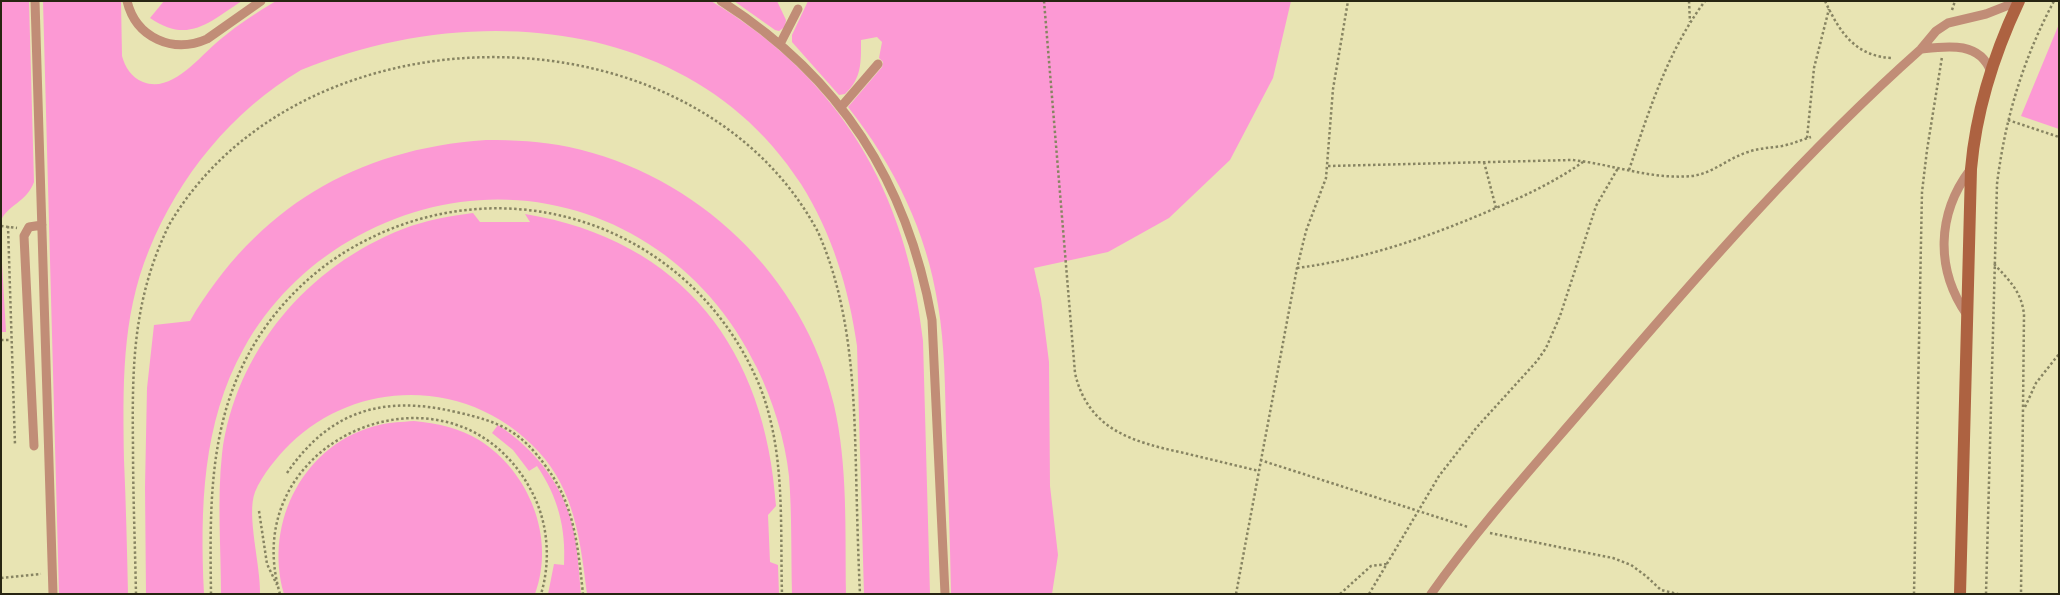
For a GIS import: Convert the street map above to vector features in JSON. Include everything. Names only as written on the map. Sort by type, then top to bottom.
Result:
[{"type":"street","points":[[1960,594],[1971,169],[1978,120],[1991,72],[2019,1]]},
{"type":"lane","points":[[34,1],[52,594]]},
{"type":"lane","points":[[127,1],[133,18],[145,32],[161,42],[179,46],[207,39],[261,1]]},
{"type":"lane","points":[[721,1],[780,44],[805,67],[841,107],[869,146],[892,188],[912,237],[927,292],[932,320],[945,594]]},
{"type":"lane","points":[[1431,594],[1479,531],[1733,235],[1834,131],[1921,49],[1936,31],[1948,23],[1986,14],[2019,1]]},
{"type":"lane","points":[[780,44],[798,9]]},
{"type":"lane","points":[[1921,49],[1956,46],[1972,50],[1984,60],[1991,72]]},
{"type":"lane","points":[[841,107],[878,64]]},
{"type":"lane","points":[[1967,315],[1954,295],[1943,248],[1948,212],[1957,190],[1971,169]]},
{"type":"lane","points":[[34,446],[24,232],[29,227],[42,225]]},
{"type":"path","points":[[1044,1],[1075,373],[1083,399],[1101,421],[1112,429],[1138,442],[1258,470]]},
{"type":"path","points":[[1236,594],[1297,268],[1306,231],[1322,190],[1328,166],[1333,89],[1348,1]]},
{"type":"path","points":[[1689,1],[1690,22]]},
{"type":"path","points":[[1628,170],[1667,62],[1690,22],[1705,1]]},
{"type":"path","points":[[1826,1],[1829,9],[1848,38],[1859,50],[1875,57],[1910,59]]},
{"type":"path","points":[[1948,23],[1955,1]]},
{"type":"path","points":[[1986,594],[1997,184],[2007,120],[2029,52],[2054,1]]},
{"type":"path","points":[[1808,138],[1814,68],[1829,9]]},
{"type":"path","points":[[1914,594],[1922,192],[1944,47]]},
{"type":"path","points":[[2007,120],[2059,137]]},
{"type":"path","points":[[1328,166],[1585,161],[1669,176],[1702,174],[1720,167],[1748,151],[1780,146],[1834,131]]},
{"type":"path","points":[[1297,268],[1351,260],[1395,248],[1447,229],[1546,186],[1585,161]]},
{"type":"path","points":[[1484,162],[1496,208]]},
{"type":"path","points":[[1369,594],[1439,476],[1546,348],[1560,316],[1593,214],[1604,190],[1618,168]]},
{"type":"path","points":[[136,594],[133,444],[136,339],[149,275],[158,249],[183,199]]},
{"type":"path","points":[[805,206],[831,265],[843,310],[847,338],[855,421],[860,594]]},
{"type":"path","points":[[211,594],[213,473],[219,433],[237,378],[260,335],[291,296],[309,279],[328,263],[370,238],[424,218],[464,210],[488,208],[538,210],[562,215],[608,230],[638,245],[672,268],[690,284],[723,320],[737,341],[759,385],[773,432],[779,480],[782,594]]},
{"type":"path","points":[[1,226],[17,228],[24,232]]},
{"type":"path","points":[[8,226],[15,445]]},
{"type":"path","points":[[1994,264],[2016,287],[2023,305],[2024,409],[2021,594]]},
{"type":"path","points":[[1,340],[11,340]]},
{"type":"path","points":[[2024,409],[2036,383],[2059,354]]},
{"type":"path","points":[[287,473],[306,447],[332,427],[361,412],[376,408],[400,405],[425,405],[494,421],[511,430],[524,442],[536,454],[556,482],[571,513],[583,594]]},
{"type":"path","points":[[280,594],[274,552],[278,525],[285,500],[304,470],[315,457],[343,436],[376,422],[411,418],[437,420],[462,428],[493,445],[518,469],[536,499],[546,533],[546,568],[541,594]]},
{"type":"path","points":[[1260,460],[1479,531],[1613,558],[1631,566],[1646,576],[1661,590],[1678,594]]},
{"type":"path","points":[[259,511],[267,564],[278,586]]},
{"type":"path","points":[[1340,594],[1371,566],[1387,564]]},
{"type":"path","points":[[1,578],[52,573]]},
{"type":"shaded area","points":[[1,1],[29,1],[34,182],[27,194],[7,211],[1,221]]},
{"type":"shaded area","points":[[43,1],[121,1],[123,60],[135,77],[143,82],[154,84],[165,83],[186,71],[235,28],[276,1],[711,1],[756,32],[796,66],[831,103],[859,144],[883,188],[901,236],[915,287],[923,341],[930,594],[864,594],[857,346],[854,325],[838,262],[822,222],[801,184],[755,128],[701,85],[640,56],[574,38],[505,31],[436,35],[367,48],[301,70],[276,86],[252,105],[230,125],[210,148],[192,171],[161,223],[149,250],[133,301],[124,380],[128,594],[59,594]]},
{"type":"shaded area","points":[[164,1],[242,1],[199,27],[188,30],[176,30],[150,18]]},
{"type":"shaded area","points":[[734,1],[777,1],[786,20],[785,27],[779,31],[775,30]]},
{"type":"shaded area","points":[[808,1],[1291,1],[1273,78],[1230,160],[1169,218],[1108,252],[1034,268],[1041,299],[1049,362],[1050,486],[1058,555],[1052,594],[951,594],[944,368],[942,336],[933,278],[926,251],[906,200],[880,152],[848,107],[882,67],[883,62],[879,58],[882,42],[877,37],[861,40],[858,76],[845,94],[839,95],[792,42],[792,35]]},
{"type":"shaded area","points":[[2059,24],[2059,129],[2021,116]]},
{"type":"shaded area","points":[[486,140],[528,141],[569,147],[616,161],[660,181],[701,206],[738,238],[771,274],[798,314],[819,358],[834,405],[844,475],[846,594],[792,594],[789,476],[781,434],[773,407],[757,368],[724,314],[683,269],[635,235],[582,212],[525,201],[466,201],[407,214],[349,241],[303,274],[276,301],[244,348],[219,406],[207,467],[204,499],[204,594],[146,594],[145,487],[147,388],[154,325],[190,321],[217,281],[246,246],[279,216],[314,192],[352,171],[394,156],[438,146]]},
{"type":"shaded area","points":[[473,213],[480,222],[530,222],[525,214],[581,228],[629,249],[671,277],[706,311],[734,352],[755,398],[769,450],[776,506],[768,515],[770,562],[778,565],[779,594],[587,594],[579,540],[570,506],[564,490],[545,459],[519,433],[488,413],[455,401],[421,395],[386,397],[352,405],[319,421],[290,444],[275,460],[262,479],[255,492],[253,502],[252,514],[260,594],[221,594],[219,506],[222,454],[230,416],[242,381],[260,347],[282,317],[307,289],[336,265],[368,245],[403,229],[420,223]]},
{"type":"shaded area","points":[[1,246],[6,332],[1,332]]},
{"type":"shaded area","points":[[414,421],[431,423],[464,432],[497,453],[512,469],[534,508],[540,529],[541,573],[535,594],[284,594],[279,567],[280,540],[285,513],[296,489],[311,467],[330,448],[353,434],[383,424]]},
{"type":"shaded area","points":[[498,425],[525,446],[536,458],[547,471],[564,500],[574,532],[581,594],[548,594],[554,564],[564,565],[564,538],[559,513],[550,489],[537,466],[529,471],[513,450],[492,433]]}]
